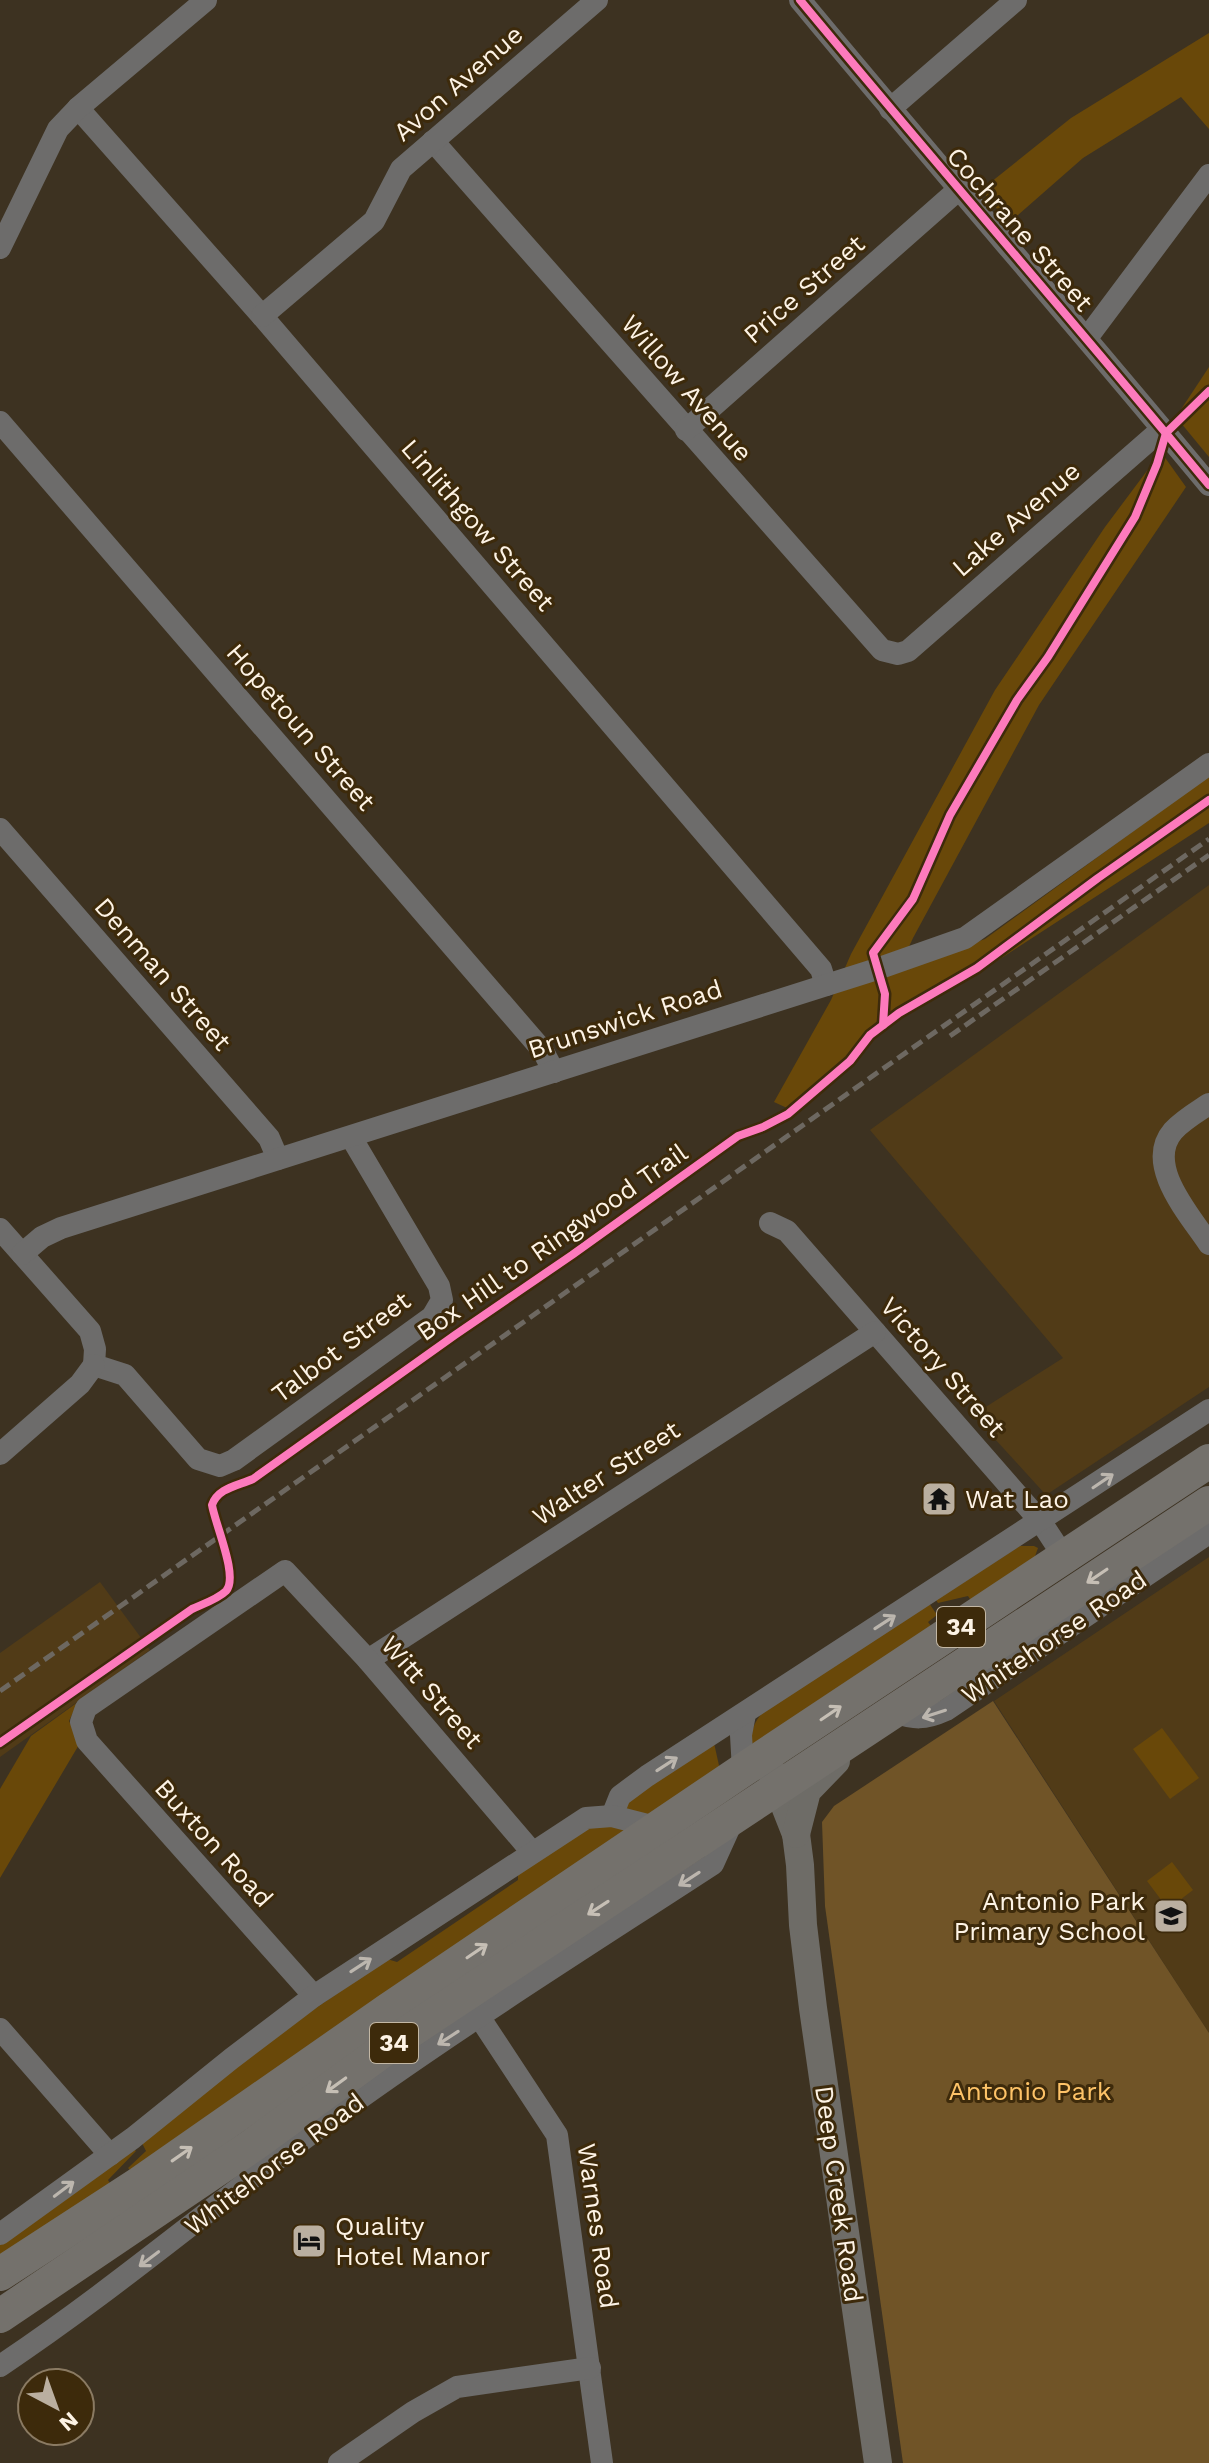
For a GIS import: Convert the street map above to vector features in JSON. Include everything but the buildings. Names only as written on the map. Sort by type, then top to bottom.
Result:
[{"type":"highway","name":"34","points":[[0,2274],[140,2183],[388,2010],[754,1763],[1209,1461]]},
{"type":"highway","name":"Whitehorse Road","points":[[0,2316],[253,2145],[407,2033],[1209,1503]]},
{"type":"main road","points":[[796,1834],[807,1791],[860,1734]]},
{"type":"main road","name":"Deep Creek Road","points":[[754,1763],[757,1803],[772,1825],[803,1925]]},
{"type":"main road","name":"Deep Creek Road","points":[[757,1803],[796,1834],[803,1925],[822,2075],[878,2463]]},
{"type":"street","points":[[0,248],[58,129],[78,108],[206,0]]},
{"type":"street","name":"Avon Avenue","points":[[262,316],[374,221],[401,169],[597,0]]},
{"type":"street","name":"Cochrane Street","points":[[800,0],[1209,485]]},
{"type":"street","points":[[890,109],[1016,0]]},
{"type":"street","name":"Linlithgow Street","points":[[78,108],[262,316],[821,969],[826,985]]},
{"type":"street","name":"Willow Avenue","points":[[433,141],[882,650],[898,654],[908,651]]},
{"type":"street","points":[[1087,338],[1209,175]]},
{"type":"street","name":"Price Street","points":[[686,430],[958,190]]},
{"type":"street","name":"Hopetoun Street","points":[[0,422],[543,1051],[554,1072]]},
{"type":"street","name":"Lake Avenue","points":[[908,651],[1162,429]]},
{"type":"street","name":"Brunswick Road","points":[[22,1254],[42,1237],[61,1228],[965,938],[1209,764]]},
{"type":"street","name":"Denman Street","points":[[0,829],[269,1138],[278,1159]]},
{"type":"street","points":[[1209,1104],[1171,1133],[1164,1148],[1163,1164],[1168,1181],[1209,1244]]},
{"type":"street","name":"Talbot Street","points":[[94,1365],[125,1375],[198,1459],[220,1466],[234,1460],[432,1317],[442,1300],[439,1286],[351,1137]]},
{"type":"street","name":"Victory Street","points":[[770,1223],[787,1231],[1041,1522],[1064,1557]]},
{"type":"street","points":[[0,1229],[90,1331],[95,1349],[94,1365],[80,1384],[0,1454]]},
{"type":"street","name":"Walter Street","points":[[368,1660],[875,1332]]},
{"type":"street","points":[[612,1816],[620,1796],[1209,1410]]},
{"type":"street","name":"Whitehorse Road","points":[[892,1712],[915,1719],[946,1710],[1209,1533]]},
{"type":"street","name":"Witt Street","points":[[81,1722],[86,1708],[285,1571],[368,1660],[532,1852]]},
{"type":"street","points":[[745,1714],[741,1735],[754,1763]]},
{"type":"street","name":"Buxton Road","points":[[81,1722],[87,1741],[314,1996]]},
{"type":"street","name":"Whitehorse Road","points":[[0,2366],[103,2294],[393,2075],[713,1864],[757,1803]]},
{"type":"street","points":[[0,2234],[110,2155],[314,1996],[586,1818],[612,1816],[659,1828]]},
{"type":"street","name":"Warnes Road","points":[[480,2018],[557,2135],[602,2463]]},
{"type":"street","points":[[0,2029],[110,2155]]},
{"type":"street","points":[[339,2463],[413,2412],[457,2387],[590,2368]]},
{"type":"shaded area","points":[[1209,33],[1209,129],[1181,97],[1083,158],[1009,223],[981,190],[1071,118]]},
{"type":"shaded area","points":[[1209,367],[1209,457],[1176,417]]},
{"type":"shaded area","points":[[1161,452],[1186,487],[1039,705],[898,970],[985,939],[1209,776],[1209,823],[986,968],[874,1025],[854,1051],[787,1108],[774,1102],[995,690],[1105,527]]},
{"type":"shaded area","points":[[1209,885],[1209,1387],[1046,1495],[973,1415],[1063,1358],[870,1130]]},
{"type":"shaded area","points":[[1020,1546],[1038,1548],[1034,1559],[974,1605],[968,1596],[938,1603],[936,1600]]},
{"type":"shaded area","name":"Antonio Park Primary School","points":[[1209,1557],[1209,2033],[994,1701]]},
{"type":"shaded area","points":[[100,1582],[150,1650],[0,1757],[0,1653]]},
{"type":"shaded area","points":[[929,1603],[937,1615],[928,1622],[931,1626],[755,1746],[752,1743],[754,1727],[762,1713]]},
{"type":"shaded area","points":[[78,1702],[69,1721],[80,1743],[0,1878],[0,1789],[31,1736]]},
{"type":"shaded area","points":[[1162,1728],[1199,1778],[1170,1799],[1133,1749]]},
{"type":"shaded area","points":[[714,1743],[720,1770],[650,1817],[620,1812],[627,1800]]},
{"type":"shaded area","points":[[587,1826],[634,1827],[130,2170],[128,2168],[146,2151],[141,2141],[258,2048],[387,1959],[397,1962],[518,1880],[518,1871]]},
{"type":"shaded area","points":[[1172,1862],[1193,1890],[1168,1909],[1147,1881]]},
{"type":"shaded area","points":[[133,2148],[136,2151],[108,2180],[112,2187],[0,2257],[0,2244]]},
{"type":"green space","name":"Antonio Park","points":[[993,1701],[1209,2033],[1209,2463],[903,2463],[825,1906],[822,1822],[834,1806]]},
{"type":"railway","points":[[0,1691],[1209,839]]},
{"type":"railway","points":[[950,1036],[1209,855]]},
{"type":"cycle path","points":[[800,0],[1209,485]]},
{"type":"cycle path","points":[[883,1025],[885,994],[873,953],[913,899],[950,815],[1017,700],[1048,657],[1135,517],[1166,433],[1209,391]]},
{"type":"cycle path","name":"Box Hill to Ringwood Trail","points":[[0,1743],[192,1609],[226,1591],[230,1574],[212,1505],[219,1495],[253,1479],[738,1136],[788,1114],[850,1061],[870,1035],[899,1013],[977,968],[1209,800]]},
{"type":"place","name":"Wat Lao","points":[[939,1499]]},
{"type":"place","name":"Antonio Park Primary School","points":[[1171,1916]]},
{"type":"place","name":"Quality Hotel Manor","points":[[309,2241]]}]
